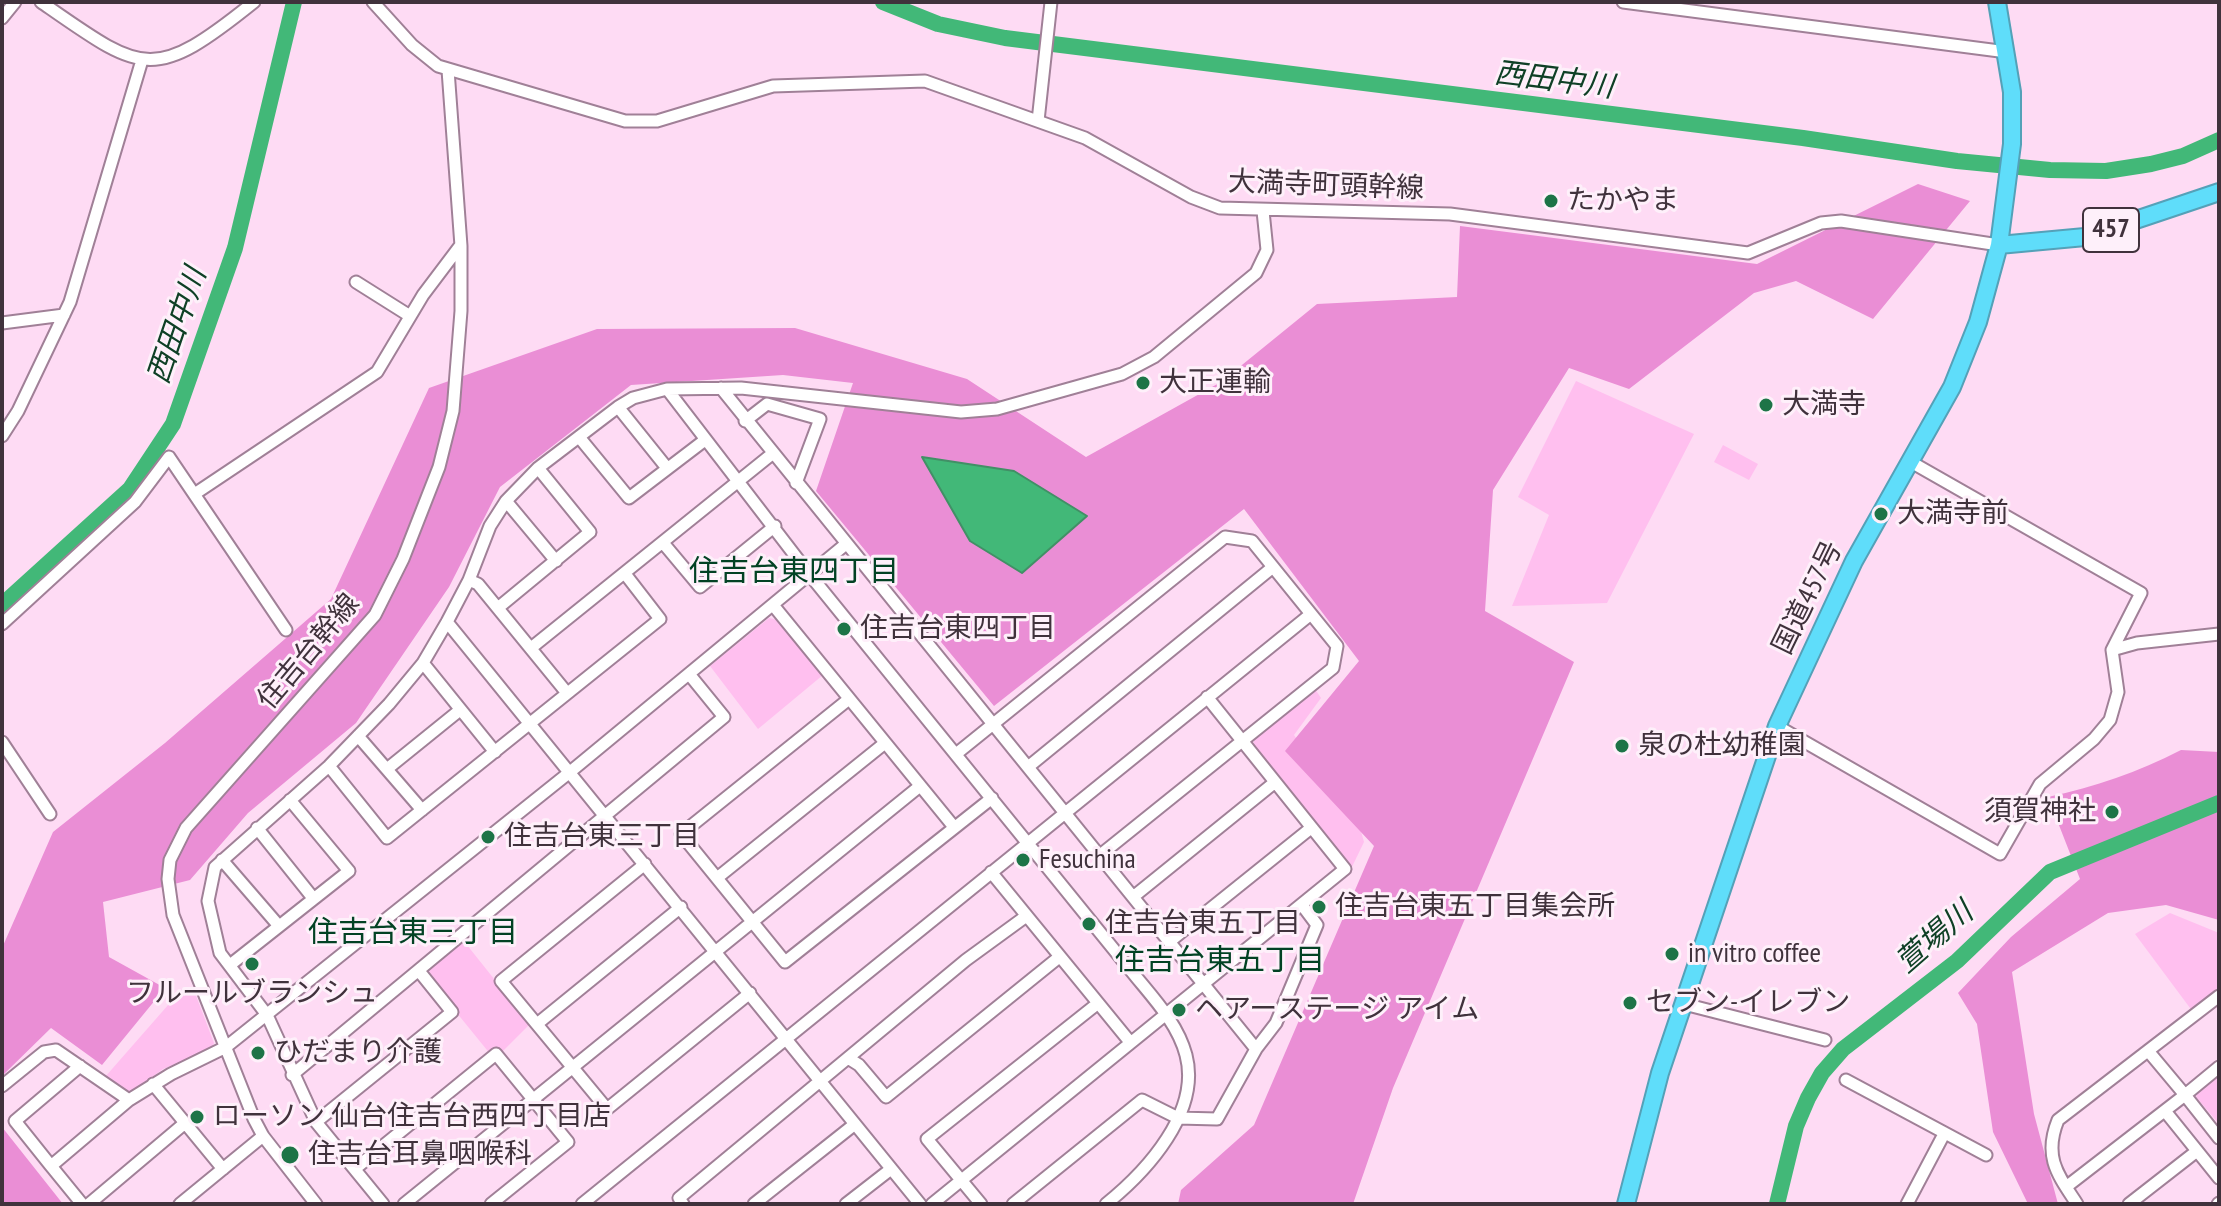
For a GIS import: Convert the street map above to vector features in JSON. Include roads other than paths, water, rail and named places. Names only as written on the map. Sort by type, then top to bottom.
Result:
[{"type":"highway","name":"国道457号","points":[[1626,1204],[1660,1073],[1777,726],[1854,561],[1952,387],[1978,322],[1999,245],[2012,144],[2012,92],[1997,2]]},
{"type":"highway","name":"457","points":[[1999,245],[2085,237],[2219,192]]},
{"type":"street","points":[[2,18],[15,2]]},
{"type":"street","points":[[41,2],[109,50],[142,60],[163,59],[197,46],[254,2]]},
{"type":"street","name":"大満寺町頭幹線","points":[[373,2],[412,45],[448,70],[641,123],[773,86],[909,80],[935,84],[1100,145],[1207,205],[1263,211],[1450,214],[1748,253],[1821,223],[1841,221],[1999,245]]},
{"type":"street","points":[[1038,121],[1051,2]]},
{"type":"street","points":[[1623,2],[1702,7],[2007,52]]},
{"type":"street","points":[[2,436],[18,411],[64,315],[142,60]]},
{"type":"street","name":"住吉台幹線","points":[[316,1204],[263,1136],[179,935],[169,896],[170,860],[186,828],[375,615],[392,583],[439,467],[453,411],[461,311],[461,246],[448,70]]},
{"type":"street","points":[[383,1204],[316,1122],[267,1015],[220,953],[208,901],[213,873],[222,860],[329,766],[423,663],[469,580],[486,535],[506,501],[538,468],[618,407],[633,398],[667,389],[767,389],[961,412],[997,409],[1122,374],[1154,357],[1256,273],[1267,250],[1263,211]]},
{"type":"street","points":[[196,493],[377,372],[410,316],[461,246]]},
{"type":"street","points":[[356,282],[410,316]]},
{"type":"street","points":[[2,323],[64,315]]},
{"type":"street","points":[[721,388],[1256,1049]]},
{"type":"street","points":[[667,389],[810,575],[1166,1014],[1186,1053],[1189,1069],[1186,1099],[1167,1140],[1120,1200],[1106,1204]]},
{"type":"street","points":[[745,421],[767,404],[820,419],[796,483]]},
{"type":"street","points":[[618,407],[667,468]]},
{"type":"street","points":[[579,437],[629,498],[705,440]]},
{"type":"street","points":[[531,648],[626,575],[772,454]]},
{"type":"street","points":[[2,624],[135,502],[169,457],[286,630]]},
{"type":"street","points":[[1777,726],[2000,854],[2040,784],[2094,739],[2110,720],[2118,692],[2112,650],[2141,593],[1911,462]]},
{"type":"street","points":[[499,607],[590,532],[538,468]]},
{"type":"street","points":[[506,501],[556,561]]},
{"type":"street","points":[[664,544],[700,587],[775,526]]},
{"type":"street","points":[[956,754],[1225,537],[1252,541],[1337,646],[1333,668],[1099,856]]},
{"type":"street","points":[[51,1166],[129,1100],[153,1084],[226,1047],[267,1015],[570,772],[846,544]]},
{"type":"street","points":[[1028,767],[1273,567]]},
{"type":"street","points":[[329,766],[387,838],[660,619],[626,575]]},
{"type":"street","points":[[469,580],[478,584],[499,607],[567,693]]},
{"type":"street","points":[[773,605],[954,827]]},
{"type":"street","points":[[582,1204],[1311,614]]},
{"type":"street","points":[[447,622],[920,1204]]},
{"type":"street","points":[[2112,650],[2137,643],[2219,634]]},
{"type":"street","points":[[423,663],[495,752]]},
{"type":"street","points":[[292,1075],[724,717],[689,674]]},
{"type":"street","points":[[932,1204],[1345,869],[1207,697]]},
{"type":"street","points":[[849,699],[681,834],[785,962],[992,798]]},
{"type":"street","points":[[387,769],[460,710]]},
{"type":"street","points":[[358,736],[422,810]]},
{"type":"street","points":[[2,742],[50,814]]},
{"type":"street","points":[[717,878],[885,743]]},
{"type":"street","points":[[1133,897],[1274,783]]},
{"type":"street","points":[[404,1204],[920,786]]},
{"type":"street","points":[[230,965],[349,871],[290,800]]},
{"type":"street","points":[[257,828],[313,898]]},
{"type":"street","points":[[1169,942],[1311,828]]},
{"type":"street","points":[[222,860],[279,926]]},
{"type":"street","points":[[645,864],[501,981],[607,1109],[750,993]]},
{"type":"street","points":[[991,872],[1058,958],[1130,1042]]},
{"type":"street","points":[[1013,1204],[1142,1100],[1178,1118],[1217,1119],[1256,1049],[1276,1023],[1317,925],[1302,905]]},
{"type":"street","points":[[537,1024],[681,907]]},
{"type":"street","points":[[683,1204],[679,1198],[1025,917]]},
{"type":"street","points":[[848,1058],[859,1065],[886,1097],[1058,958]]},
{"type":"street","points":[[316,1122],[452,1012],[419,971]]},
{"type":"street","points":[[2077,1204],[2054,1170],[2054,1131],[2058,1120],[2219,996]]},
{"type":"street","points":[[981,1204],[927,1139],[1097,1004]]},
{"type":"street","points":[[1684,1004],[1825,1040]]},
{"type":"street","points":[[2,1086],[51,1050],[129,1100]]},
{"type":"street","points":[[2149,1052],[2219,1138]]},
{"type":"street","points":[[356,1168],[496,1054],[568,1142],[491,1204]]},
{"type":"street","points":[[80,1066],[15,1121],[82,1204]]},
{"type":"street","points":[[2066,1187],[2219,1067]]},
{"type":"street","points":[[1846,1080],[1986,1155]]},
{"type":"street","points":[[153,1084],[223,1169]]},
{"type":"street","points":[[2165,1111],[2219,1178]]},
{"type":"street","points":[[89,1204],[185,1123]]},
{"type":"street","points":[[754,1204],[855,1124]]},
{"type":"street","points":[[1907,1204],[1944,1134]]},
{"type":"street","points":[[180,1204],[263,1136]]},
{"type":"street","points":[[2129,1204],[2197,1151]]},
{"type":"street","points":[[846,1204],[891,1169]]},
{"type":"waterway","name":"西田中川","points":[[2,605],[130,489],[173,424],[235,248],[294,2]]},
{"type":"waterway","name":"西田中川","points":[[883,2],[938,24],[1005,38],[1803,138],[1957,161],[2050,170],[2106,171],[2183,156],[2219,140]]},
{"type":"waterway","name":"萱場川","points":[[1777,1204],[1796,1126],[1822,1073],[1843,1049],[1957,961],[2050,872],[2219,803]]},
{"type":"place","name":"たかやま","points":[[1551,201]]},
{"type":"place","name":"大正運輸","points":[[1143,383]]},
{"type":"place","name":"大満寺","points":[[1766,405]]},
{"type":"place","name":"大満寺前","points":[[1881,514]]},
{"type":"place","name":"住吉台東四丁目","points":[[844,629]]},
{"type":"place","name":"泉の杜幼稚園","points":[[1622,746]]},
{"type":"place","name":"須賀神社","points":[[2112,812]]},
{"type":"place","name":"住吉台東三丁目","points":[[488,837]]},
{"type":"place","name":"Fesuchina","points":[[1023,860]]},
{"type":"place","name":"住吉台東五丁目集会所","points":[[1319,907]]},
{"type":"place","name":"住吉台東五丁目","points":[[1089,924]]},
{"type":"place","name":"in vitro coffee","points":[[1672,954]]},
{"type":"place","name":"フルールブランシュ","points":[[252,964]]},
{"type":"place","name":"セブン-イレブン","points":[[1630,1003]]},
{"type":"place","name":"ヘアーステージ アイム","points":[[1179,1010]]},
{"type":"place","name":"ひだまり介護","points":[[258,1053]]},
{"type":"place","name":"ローソン 仙台住吉台西四丁目店","points":[[197,1117]]},
{"type":"place","name":"住吉台耳鼻咽喉科","points":[[290,1155]]},
{"type":"district","name":"住吉台東四丁目","points":[[794,572]]},
{"type":"district","name":"住吉台東三丁目","points":[[413,933]]},
{"type":"district","name":"住吉台東五丁目","points":[[1220,961]]}]
